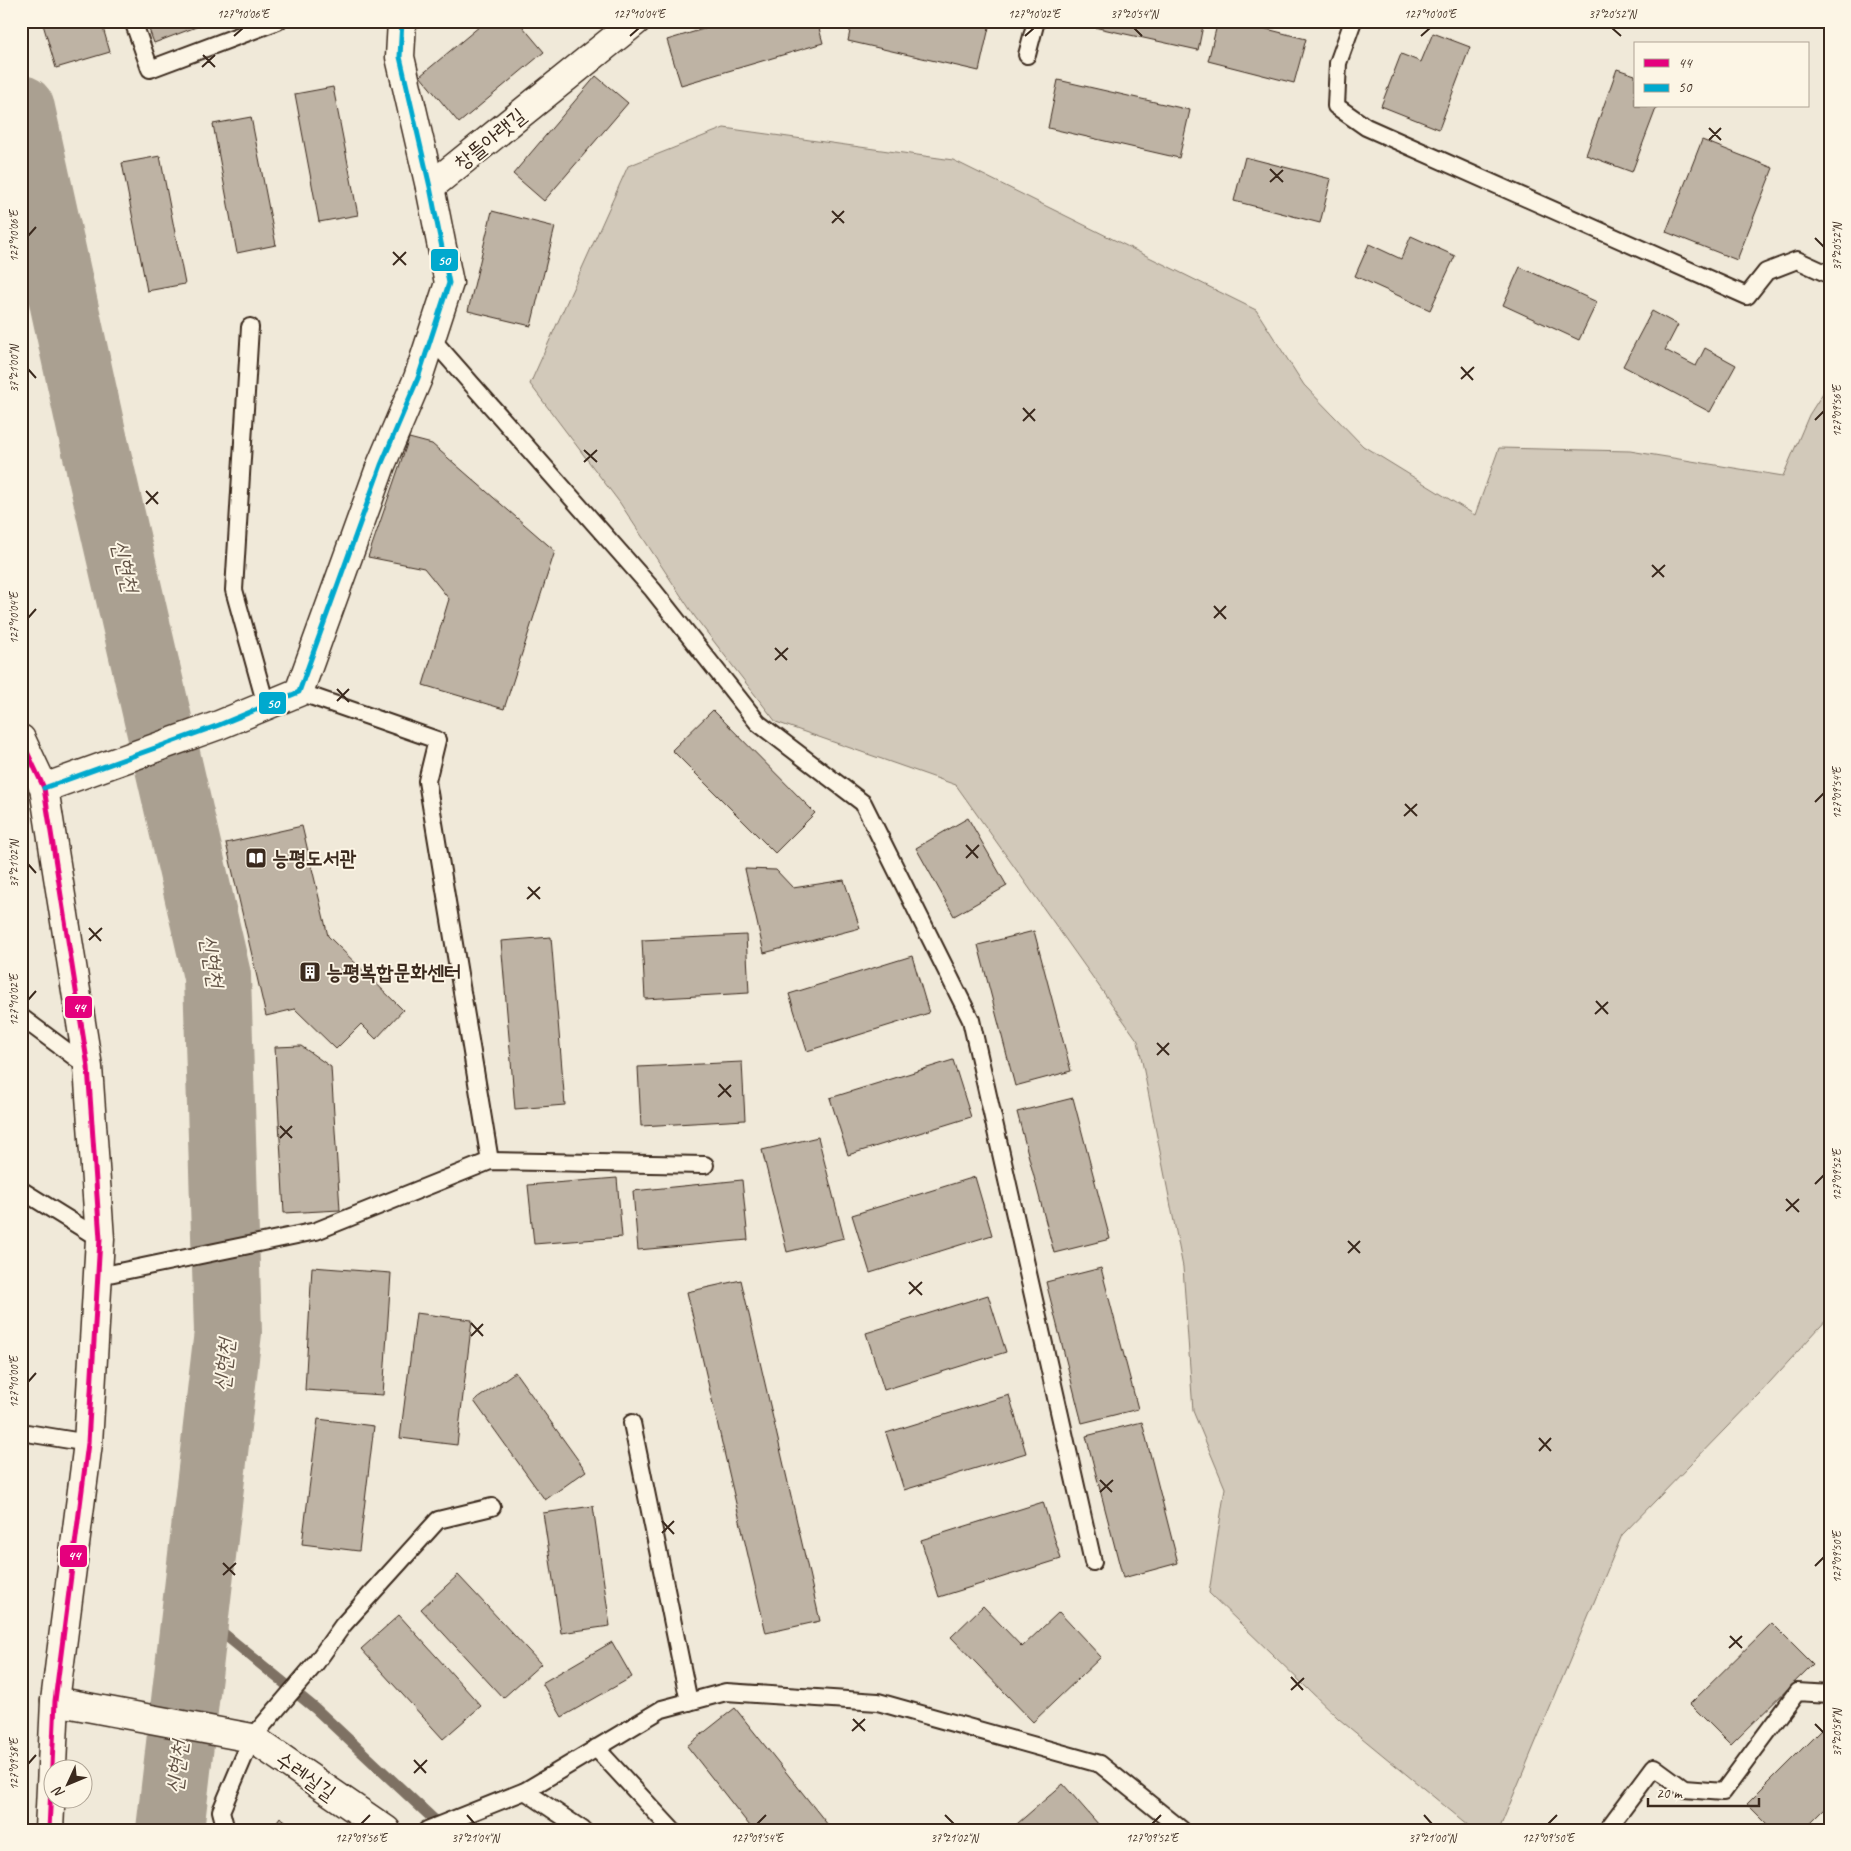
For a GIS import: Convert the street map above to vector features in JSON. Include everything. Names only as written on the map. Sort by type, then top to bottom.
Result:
[{"type":"street","points":[[44,788],[219,725],[299,692],[378,474],[418,378],[449,283],[430,187],[400,58],[402,21]]},
{"type":"street","name":"창뜰아랫길","points":[[430,187],[636,21]]},
{"type":"street","points":[[21,739],[44,788],[88,1066],[103,1273],[88,1443],[55,1701],[49,1830]]},
{"type":"street","points":[[55,1701],[252,1738]]},
{"type":"street","name":"수레실길","points":[[252,1738],[386,1830]]},
{"type":"lane","points":[[133,21],[150,69],[278,21]]},
{"type":"lane","points":[[1027,55],[1036,21]]},
{"type":"lane","points":[[1353,21],[1338,63],[1336,106],[1366,127],[1746,296],[1766,272],[1796,260],[1830,275]]},
{"type":"lane","points":[[250,328],[234,590],[266,705]]},
{"type":"lane","points":[[431,338],[653,590],[758,722],[862,804],[971,1020],[1093,1562]]},
{"type":"lane","points":[[299,692],[437,740],[427,781],[490,1161]]},
{"type":"lane","points":[[21,1017],[88,1066]]},
{"type":"lane","points":[[103,1273],[316,1231],[490,1161],[705,1165]]},
{"type":"lane","points":[[21,1190],[100,1239]]},
{"type":"lane","points":[[632,1423],[689,1702]]},
{"type":"lane","points":[[21,1432],[88,1443]]},
{"type":"lane","points":[[226,1830],[221,1811],[252,1738],[316,1663],[343,1625],[438,1520],[492,1507]]},
{"type":"lane","points":[[427,1830],[525,1791],[662,1708],[726,1692],[878,1702],[1100,1764],[1182,1830]]},
{"type":"lane","points":[[1607,1830],[1654,1767],[1684,1789],[1723,1792],[1797,1692],[1830,1694]]},
{"type":"lane","points":[[596,1748],[672,1830]]},
{"type":"lane","points":[[525,1791],[583,1830]]},
{"type":"shaded area","points":[[724,128],[953,160],[1256,310],[1304,385],[1363,446],[1475,515],[1499,448],[1630,451],[1783,476],[1809,415],[1830,382],[1830,1316],[1759,1394],[1622,1535],[1499,1830],[1474,1830],[1339,1719],[1209,1593],[1225,1488],[1193,1411],[1183,1267],[1138,1041],[956,785],[776,722],[695,617],[620,503],[530,384],[628,166]]},
{"type":"building","points":[[42,21],[101,21],[110,52],[56,68]]},
{"type":"building","points":[[146,21],[212,21],[154,43]]},
{"type":"building","points":[[486,21],[518,21],[544,52],[459,123],[420,76]]},
{"type":"building","points":[[730,21],[817,21],[823,43],[681,85],[667,40]]},
{"type":"building","points":[[852,21],[983,21],[990,23],[979,71],[848,41]]},
{"type":"building","points":[[1080,21],[1204,21],[1198,50],[1080,24]]},
{"type":"building","points":[[1218,21],[1235,21],[1306,39],[1294,83],[1208,61]]},
{"type":"building","points":[[1433,33],[1470,47],[1439,129],[1381,106],[1401,54],[1421,62]]},
{"type":"building","points":[[1617,69],[1634,75],[1634,108],[1656,108],[1632,172],[1586,155]]},
{"type":"building","points":[[596,76],[628,103],[544,201],[513,174]]},
{"type":"building","points":[[1058,80],[1190,110],[1179,158],[1048,128]]},
{"type":"building","points":[[333,87],[358,215],[319,222],[295,94]]},
{"type":"building","points":[[251,117],[276,245],[237,253],[213,124]]},
{"type":"building","points":[[1702,140],[1773,168],[1737,260],[1666,232]]},
{"type":"building","points":[[160,156],[185,284],[147,291],[122,163]]},
{"type":"building","points":[[1245,157],[1331,179],[1320,223],[1234,201]]},
{"type":"building","points":[[492,211],[555,227],[531,326],[468,311]]},
{"type":"building","points":[[1411,236],[1455,256],[1430,310],[1355,276],[1369,244],[1401,259]]},
{"type":"building","points":[[1520,267],[1597,302],[1579,340],[1503,305]]},
{"type":"building","points":[[1652,311],[1678,325],[1665,350],[1696,366],[1705,348],[1736,365],[1710,412],[1623,366]]},
{"type":"building","points":[[409,438],[432,444],[555,551],[504,709],[423,685],[449,599],[424,568],[368,557]]},
{"type":"building","points":[[713,710],[815,813],[775,853],[672,750]]},
{"type":"building","points":[[968,818],[1007,886],[954,916],[916,848]]},
{"type":"building","name":"능평복합문화센터","points":[[302,826],[328,936],[403,1010],[376,1039],[361,1024],[336,1049],[295,1009],[266,1016],[226,843]]},
{"type":"building","points":[[745,869],[776,870],[793,888],[844,880],[860,928],[764,953]]},
{"type":"building","points":[[1034,931],[1071,1071],[1015,1086],[978,945]]},
{"type":"building","points":[[746,935],[749,993],[645,999],[642,940]]},
{"type":"building","points":[[551,937],[565,1105],[515,1109],[501,941]]},
{"type":"building","points":[[912,956],[929,1013],[807,1051],[789,994]]},
{"type":"building","points":[[301,1046],[331,1067],[340,1210],[284,1213],[275,1047]]},
{"type":"building","points":[[953,1060],[971,1117],[848,1155],[830,1098]]},
{"type":"building","points":[[742,1062],[745,1120],[641,1126],[638,1067]]},
{"type":"building","points":[[1073,1098],[1110,1239],[1054,1253],[1017,1112]]},
{"type":"building","points":[[818,1137],[844,1238],[787,1252],[762,1150]]},
{"type":"building","points":[[975,1177],[992,1235],[870,1273],[852,1215]]},
{"type":"building","points":[[617,1178],[622,1237],[534,1244],[528,1185]]},
{"type":"building","points":[[742,1180],[748,1240],[638,1250],[633,1191]]},
{"type":"building","points":[[312,1267],[391,1273],[383,1395],[305,1390]]},
{"type":"building","points":[[1101,1268],[1138,1409],[1082,1423],[1046,1282]]},
{"type":"building","points":[[741,1280],[820,1621],[766,1633],[687,1292]]},
{"type":"building","points":[[988,1295],[1006,1352],[884,1390],[866,1333]]},
{"type":"building","points":[[416,1313],[472,1320],[457,1445],[400,1438]]},
{"type":"building","points":[[515,1372],[586,1471],[545,1500],[474,1401]]},
{"type":"building","points":[[1009,1395],[1026,1453],[904,1490],[886,1433]]},
{"type":"building","points":[[318,1419],[374,1426],[359,1551],[302,1544]]},
{"type":"building","points":[[1142,1422],[1178,1563],[1123,1578],[1086,1436]]},
{"type":"building","points":[[1043,1502],[1061,1559],[939,1597],[921,1540]]},
{"type":"building","points":[[593,1506],[610,1626],[561,1633],[543,1513]]},
{"type":"building","points":[[458,1575],[541,1664],[503,1698],[421,1609]]},
{"type":"building","points":[[983,1606],[1022,1647],[1059,1612],[1101,1657],[1033,1722],[951,1637]]},
{"type":"building","points":[[399,1615],[481,1706],[443,1739],[361,1649]]},
{"type":"building","points":[[1772,1623],[1813,1664],[1731,1745],[1690,1704]]},
{"type":"building","points":[[612,1642],[632,1677],[562,1717],[542,1683]]},
{"type":"building","points":[[735,1708],[832,1830],[753,1830],[687,1746]]},
{"type":"building","points":[[1829,1722],[1830,1803],[1803,1830],[1773,1830],[1747,1804]]},
{"type":"building","points":[[1063,1784],[1099,1825],[1093,1830],[1010,1830]]},
{"type":"building","points":[[280,1817],[298,1830],[271,1830]]},
{"type":"waterway","name":"신현천","points":[[21,109],[92,433],[217,976],[228,1332],[170,1830]]},
{"type":"waterway","points":[[197,1605],[224,1634],[316,1709],[444,1829]]},
{"type":"transit line","name":"50","points":[[44,788],[219,725],[299,692],[381,465],[418,378],[449,283],[430,187],[400,57],[402,21]]},
{"type":"transit line","name":"44","points":[[21,739],[44,788],[88,1067],[100,1239],[88,1443],[55,1701],[49,1830]]},
{"type":"place","name":"능평도서관","points":[[256,858]]},
{"type":"place","name":"능평복합문화센터","points":[[310,972]]}]
